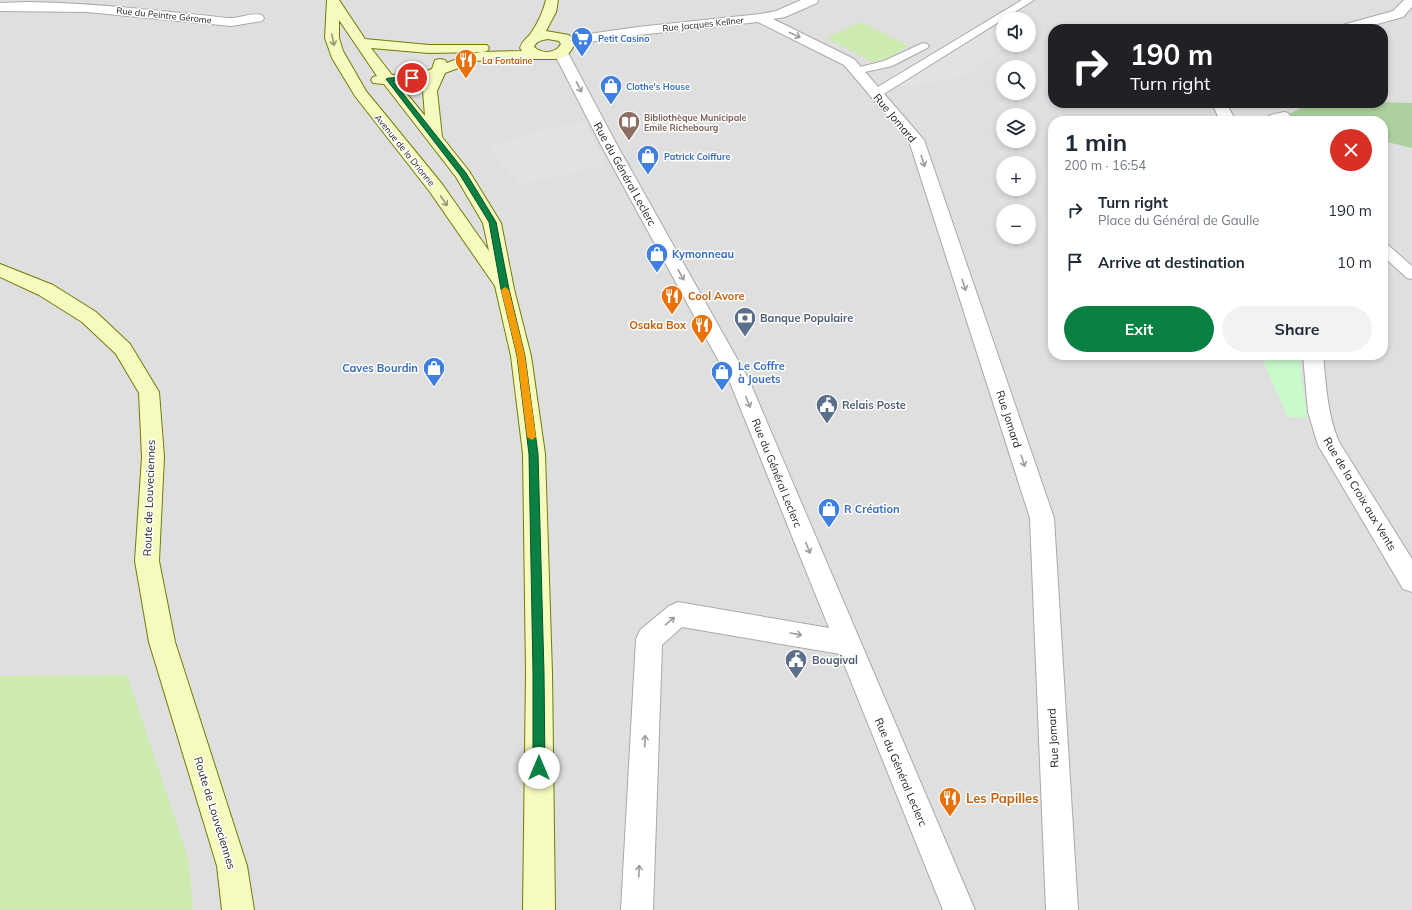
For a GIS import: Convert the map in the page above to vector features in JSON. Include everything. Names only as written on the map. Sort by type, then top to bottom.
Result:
[{"type":"main road","name":"Avenue de la Drionne","points":[[333,1],[370,57],[389,79],[463,175],[492,222],[505,289],[521,356],[534,454],[539,673],[539,910]]},
{"type":"main road","name":"Avenue de la Drionne","points":[[333,1],[332,40],[352,81],[436,188],[505,289]]},
{"type":"main road","name":"Rue du Général Leclerc","points":[[533,40],[551,6]]},
{"type":"main road","name":"Rue du Général Leclerc","points":[[551,6],[563,43]]},
{"type":"main road","points":[[352,81],[422,78],[475,57],[494,55],[550,56],[563,43],[548,35],[497,48],[429,49],[362,43]]},
{"type":"main road","points":[[533,40],[527,48],[529,51],[538,55]]},
{"type":"main road","points":[[343,65],[404,47]]},
{"type":"main road","points":[[429,49],[440,62],[439,72],[430,91],[434,138]]},
{"type":"main road","name":"Route de Louveciennes","points":[[0,270],[46,290],[89,317],[123,349],[149,392],[153,457],[146,561],[162,642],[232,866],[238,910]]},
{"type":"street","name":"Rue Jacques Kellner","points":[[563,43],[638,31],[760,18],[780,14],[812,0]]},
{"type":"street","points":[[1362,24],[1398,14],[1411,0]]},
{"type":"street","name":"Rue du Peintre Gérome","points":[[0,7],[34,5],[74,6],[231,22],[257,18]]},
{"type":"street","name":"Rue Jomard","points":[[760,18],[849,62],[916,140],[1042,518],[1062,910]]},
{"type":"street","name":"Rue du Général Leclerc","points":[[563,43],[609,145],[739,380],[958,910]]},
{"type":"street","name":"Rue de la Croix aux Vents","points":[[1314,360],[1320,421],[1323,432],[1329,445],[1412,582]]},
{"type":"street","points":[[637,910],[649,639],[678,614],[847,643]]},
{"type":"lane","points":[[875,94],[1029,0]]},
{"type":"lane","points":[[856,70],[888,64],[923,46]]},
{"type":"lane","points":[[1388,252],[1412,274]]},
{"type":"shaded area","points":[[0,0],[1412,0],[1412,910],[0,910]]},
{"type":"shaded area","points":[[996,14],[996,52],[999,52],[966,76],[904,87],[893,74]]},
{"type":"shaded area","points":[[1232,108],[1301,108],[1284,116],[1236,116]]},
{"type":"shaded area","points":[[583,121],[606,165],[520,185],[488,147],[532,133]]},
{"type":"green space","points":[[861,22],[909,46],[890,57],[873,62],[826,38]]},
{"type":"green space","points":[[1388,102],[1412,103],[1412,148],[1388,142],[1388,116],[1284,116],[1301,108],[1388,108]]},
{"type":"green space","points":[[1262,360],[1300,360],[1307,418],[1288,417]]},
{"type":"green space","points":[[127,675],[188,858],[193,910],[0,910],[0,676]]},
{"type":"slow traffic","points":[[505,290],[521,356],[532,437]]},
{"type":"place","name":"Petit Casino","points":[[582,58]]},
{"type":"place","name":"La Fontaine","points":[[466,80]]},
{"type":"place","name":"Clothe's House","points":[[611,106]]},
{"type":"place","name":"Bibliothèque Municipale Emile Richebourg","points":[[629,142]]},
{"type":"place","name":"Patrick Coiffure","points":[[648,176]]},
{"type":"place","name":"Kymonneau","points":[[657,274]]},
{"type":"place","name":"Cool Avore","points":[[672,316]]},
{"type":"place","name":"Banque Populaire","points":[[745,338]]},
{"type":"place","name":"Osaka Box","points":[[702,344]]},
{"type":"place","name":"Caves Bourdin","points":[[434,388]]},
{"type":"place","name":"Le Coffre à Jouets","points":[[722,392]]},
{"type":"place","name":"Relais Poste","points":[[827,424]]},
{"type":"place","name":"R Création","points":[[829,528]]},
{"type":"place","name":"Bougival","points":[[796,680]]},
{"type":"place","name":"Les Papilles","points":[[950,818]]},
{"type":"route","points":[[412,78],[389,79],[463,175],[492,222],[505,289],[521,356],[534,454],[539,673],[539,768]]}]
